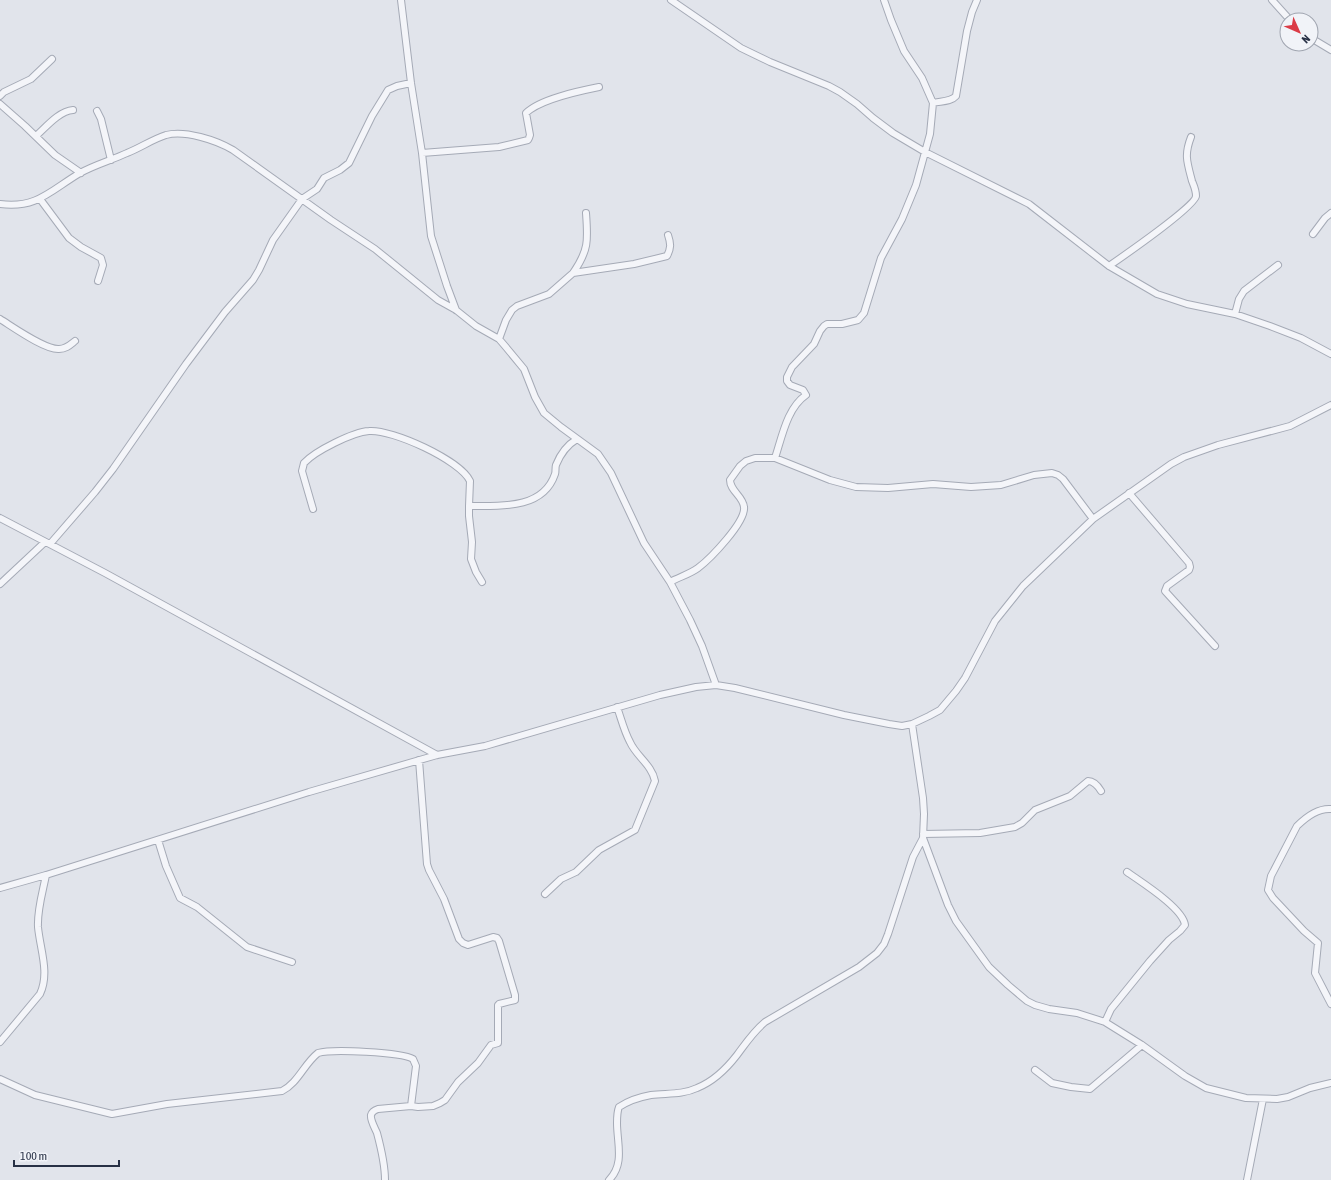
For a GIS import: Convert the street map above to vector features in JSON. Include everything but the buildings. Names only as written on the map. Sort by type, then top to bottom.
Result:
[{"type":"street","points":[[401,0],[410,83],[422,153],[431,236],[446,286],[456,310]]},
{"type":"street","points":[[671,0],[741,48],[770,62],[829,86],[857,104],[893,133],[925,152],[1029,204],[1109,266],[1157,294],[1187,304],[1235,314],[1302,338],[1331,354]]},
{"type":"street","points":[[775,458],[789,416],[795,406],[806,395],[803,390],[790,384],[787,381],[787,377],[792,367],[814,344],[824,326],[827,324],[842,324],[858,320],[864,313],[881,258],[902,219],[916,185],[930,134],[933,103],[922,78],[904,51],[884,0]]},
{"type":"street","points":[[933,103],[954,99],[956,96],[967,31],[977,0]]},
{"type":"street","points":[[1272,0],[1283,12]]},
{"type":"street","points":[[1319,43],[1331,50]]},
{"type":"street","points":[[0,96],[4,92],[31,79],[52,59]]},
{"type":"street","points":[[0,584],[47,543],[113,469],[182,369],[225,312],[253,280],[273,240],[302,199],[317,189],[324,178],[340,170],[349,163],[372,116],[388,90],[410,83]]},
{"type":"street","points":[[422,153],[499,147],[528,140],[530,135],[526,112],[531,108],[551,100],[599,87]]},
{"type":"street","points":[[0,104],[55,155],[81,173]]},
{"type":"street","points":[[36,136],[60,115],[73,110]]},
{"type":"street","points":[[97,111],[101,119],[111,160]]},
{"type":"street","points":[[0,204],[18,204],[40,199],[81,173],[167,135],[181,134],[201,137],[224,145],[375,249],[438,300],[456,310],[476,326],[499,339],[524,369],[535,397],[544,412],[577,440],[598,454],[611,473],[644,543],[670,582],[690,620],[702,646],[716,685]]},
{"type":"street","points":[[1109,266],[1193,203],[1196,198],[1187,162],[1186,149],[1191,136]]},
{"type":"street","points":[[40,199],[69,238],[81,248],[103,260],[98,281]]},
{"type":"street","points":[[499,339],[506,320],[512,310],[517,306],[550,294],[573,273],[586,250],[586,213]]},
{"type":"street","points":[[1312,234],[1331,213]]},
{"type":"street","points":[[573,273],[634,264],[667,256],[671,245],[668,235]]},
{"type":"street","points":[[1235,314],[1238,299],[1244,291],[1278,265]]},
{"type":"street","points":[[0,319],[36,341],[54,349],[66,348],[75,341]]},
{"type":"street","points":[[0,888],[310,792],[419,760],[485,746],[616,707],[696,687],[716,685],[734,688],[844,715],[902,726],[912,724],[940,710],[949,701],[965,678],[986,636],[1001,612],[1023,586],[1093,519],[1171,464],[1184,457],[1218,445],[1290,426],[1331,405]]},
{"type":"street","points":[[313,508],[302,471],[304,463],[327,447],[358,433],[373,431],[419,444],[456,466],[470,481],[469,516],[472,542],[471,559],[482,582]]},
{"type":"street","points":[[469,506],[493,506],[524,503],[534,499],[543,492],[550,483],[560,456],[568,446],[577,440]]},
{"type":"street","points":[[670,582],[697,569],[716,552],[734,529],[745,509],[743,502],[732,487],[730,480],[740,466],[746,461],[755,458],[775,458],[830,480],[856,487],[888,488],[933,484],[971,488],[1001,485],[1034,474],[1054,474],[1063,479],[1093,519]]},
{"type":"street","points":[[1129,493],[1189,563],[1189,570],[1166,586],[1165,591],[1215,646]]},
{"type":"street","points":[[0,518],[278,667],[437,755]]},
{"type":"street","points":[[545,894],[561,879],[576,872],[598,850],[635,830],[655,781],[653,772],[639,757],[630,742],[616,707]]},
{"type":"street","points":[[912,724],[923,798],[923,836],[952,914],[989,967],[1008,985],[1035,1005],[1077,1013],[1104,1022],[1142,1045],[1185,1076],[1206,1088],[1230,1095],[1277,1099],[1288,1097],[1310,1088],[1331,1083]]},
{"type":"street","points":[[385,1180],[383,1163],[371,1114],[374,1110],[378,1109],[433,1106],[445,1100],[458,1082],[478,1063],[491,1045],[498,1042],[499,1004],[515,1000],[515,995],[499,941],[497,938],[493,937],[468,945],[459,939],[444,899],[429,870],[427,864],[419,760]]},
{"type":"street","points":[[923,836],[1005,830],[1019,826],[1038,809],[1070,796],[1088,781],[1095,783],[1101,791]]},
{"type":"street","points":[[1331,809],[1318,811],[1303,820],[1297,826],[1271,876],[1268,890],[1273,898],[1304,931],[1318,943],[1315,973],[1331,1004]]},
{"type":"street","points":[[609,1180],[619,1164],[620,1151],[617,1116],[619,1107],[644,1097],[686,1092],[703,1084],[731,1062],[754,1032],[765,1022],[856,970],[877,953],[884,944],[888,934],[912,857],[923,836]]},
{"type":"street","points":[[158,840],[166,866],[180,898],[197,907],[247,947],[292,962]]},
{"type":"street","points":[[1104,1022],[1112,1009],[1150,962],[1169,940],[1184,928],[1185,925],[1181,916],[1162,898],[1127,872]]},
{"type":"street","points":[[0,1042],[40,994],[43,987],[44,971],[38,918],[46,875]]},
{"type":"street","points":[[1035,1070],[1047,1081],[1052,1083],[1090,1089],[1142,1045]]},
{"type":"street","points":[[0,1079],[34,1095],[116,1114],[167,1104],[282,1091],[294,1083],[318,1054],[361,1051],[404,1056],[413,1059],[416,1066],[411,1106]]},
{"type":"street","points":[[1247,1180],[1263,1099]]}]
